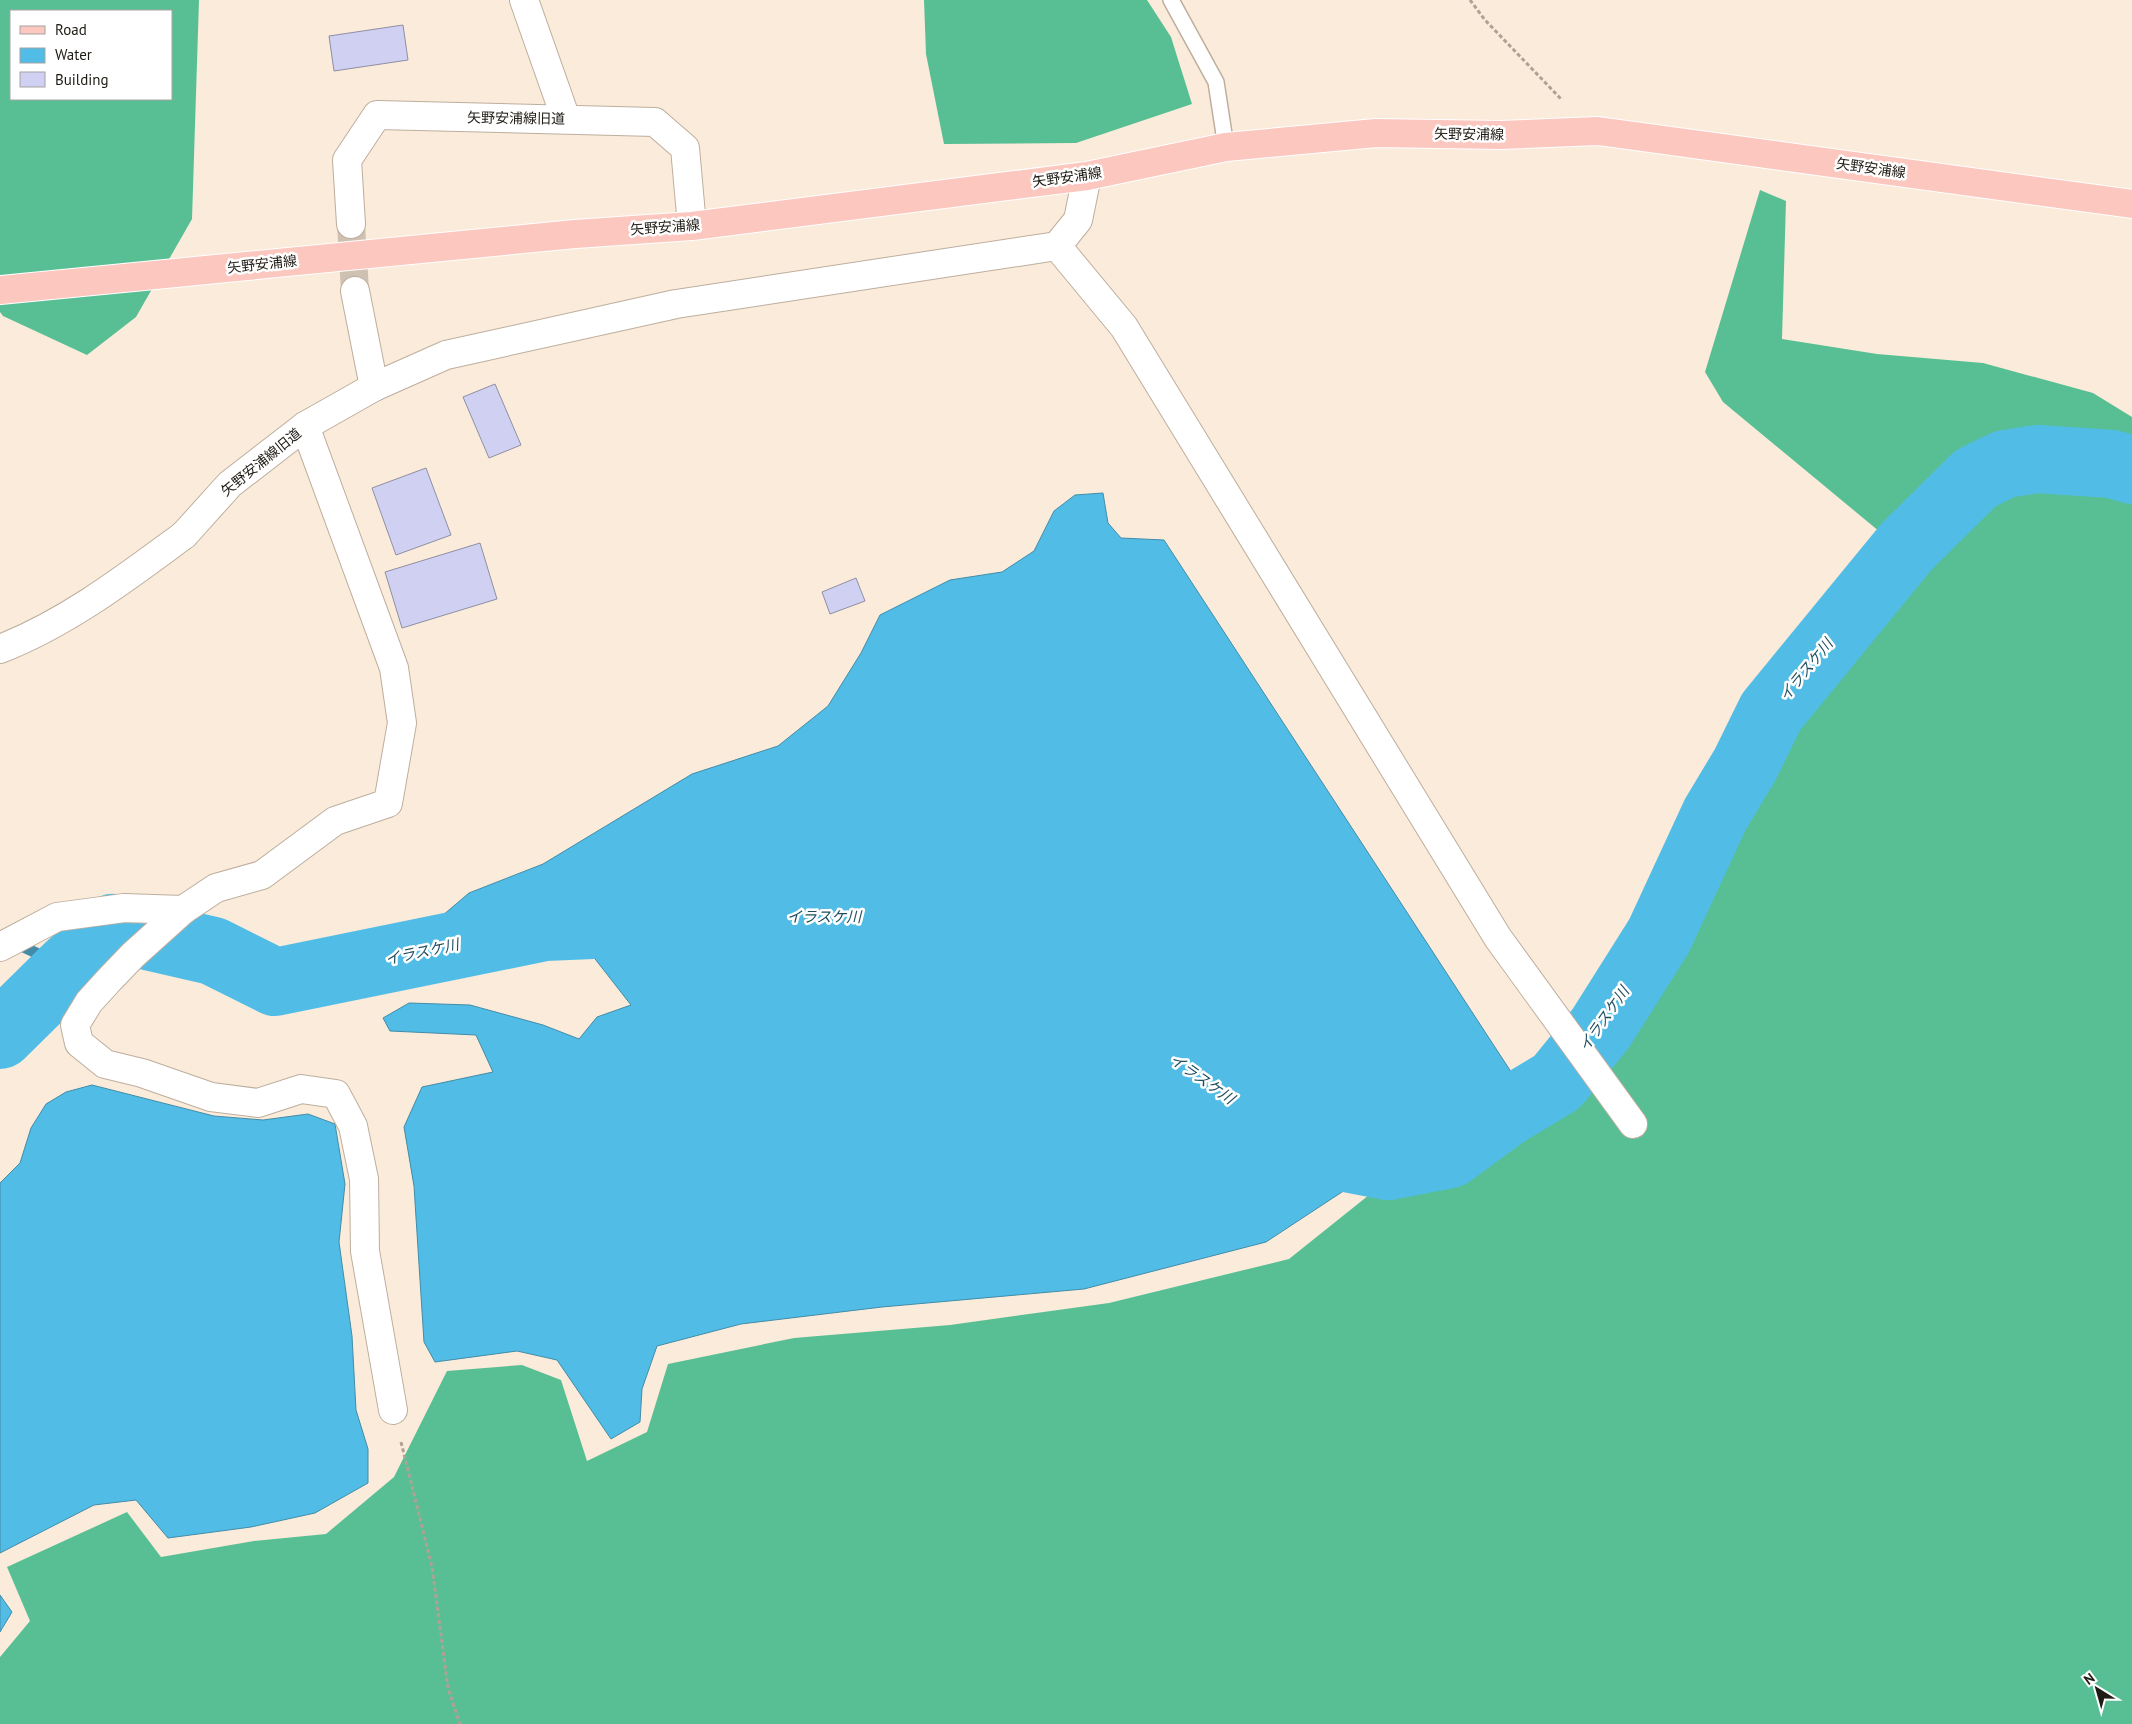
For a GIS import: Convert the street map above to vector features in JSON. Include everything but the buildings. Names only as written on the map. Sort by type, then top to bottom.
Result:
[{"type":"main road","name":"矢野安浦線","points":[[0,290],[556,235],[692,226],[1087,176],[1226,147],[1376,133],[1500,135],[1598,131],[2132,204]]},
{"type":"street","points":[[524,0],[566,119]]},
{"type":"street","name":"矢野安浦線旧道","points":[[351,224],[347,160],[377,114],[655,122],[685,148],[692,226]]},
{"type":"street","points":[[1087,176],[1078,220],[1057,246],[1124,327],[1498,938],[1633,1124]]},
{"type":"street","name":"矢野安浦線旧道","points":[[0,649],[32,636],[131,574],[184,535],[230,484],[305,426],[374,387],[446,356],[676,304],[1057,246]]},
{"type":"street","points":[[355,291],[374,387]]},
{"type":"street","points":[[305,426],[394,668],[402,723],[388,803],[335,820],[262,875],[216,888],[183,910],[133,954],[89,1002],[76,1025],[79,1043],[105,1064],[142,1073],[211,1097],[258,1103],[300,1089],[336,1094],[354,1126],[364,1179],[365,1252],[393,1410]]},
{"type":"street","points":[[0,947],[57,917],[124,908],[183,910]]},
{"type":"lane","points":[[1171,0],[1216,82],[1226,147]]},
{"type":"path","points":[[1470,0],[1485,20],[1558,96],[1598,131]]},
{"type":"path","points":[[393,1410],[432,1567],[448,1688],[460,1724]]},
{"type":"green space","points":[[0,0],[199,0],[192,219],[136,317],[87,355],[3,316],[0,312]]},
{"type":"green space","points":[[924,0],[1147,0],[1171,37],[1192,104],[1076,143],[944,144],[926,54]]},
{"type":"green space","points":[[1760,190],[1786,201],[1782,339],[1877,354],[1983,363],[2093,393],[2132,417],[2132,1724],[0,1724],[0,1657],[30,1621],[7,1567],[127,1512],[161,1557],[254,1541],[326,1534],[394,1477],[447,1371],[522,1365],[561,1380],[587,1461],[647,1432],[668,1364],[794,1338],[950,1325],[1109,1303],[1289,1259],[1384,1183],[1476,1150],[1548,1105],[1618,1026],[1665,946],[1717,842],[1826,659],[1909,556],[1723,402],[1705,372]]},
{"type":"water","points":[[1103,493],[1108,523],[1121,538],[1164,540],[1519,1084],[1445,1130],[1400,1148],[1345,1190],[1266,1242],[1084,1289],[882,1307],[741,1324],[657,1346],[642,1389],[640,1422],[611,1439],[557,1360],[517,1351],[435,1362],[424,1342],[414,1186],[404,1127],[422,1087],[493,1072],[476,1035],[390,1031],[383,1018],[409,1003],[470,1005],[543,1025],[579,1039],[597,1017],[631,1005],[592,955],[564,941],[482,923],[429,927],[469,893],[543,864],[692,774],[778,746],[828,706],[861,653],[880,615],[950,580],[1002,572],[1034,551],[1054,511],[1075,495]]},
{"type":"water","points":[[92,1085],[214,1116],[263,1120],[308,1114],[335,1124],[345,1184],[339,1242],[352,1336],[356,1410],[368,1449],[368,1483],[315,1513],[251,1527],[168,1538],[136,1500],[94,1505],[0,1553],[0,1183],[20,1163],[31,1128],[46,1104],[66,1092]]},
{"type":"water","points":[[0,1595],[12,1612],[0,1632]]},
{"type":"waterway","name":"イラスケ川","points":[[1290,1137],[1336,1156],[1388,1166],[1450,1154],[1507,1112],[1557,1082],[1601,1028],[1659,936],[1715,815],[1745,765],[1771,712],[1907,546],[1976,478],[2005,464],[2037,459],[2112,464],[2132,470]]},
{"type":"waterway","name":"イラスケ川","points":[[0,1035],[68,968],[113,928],[213,951],[275,982],[545,927],[616,924]]},
{"type":"waterway","points":[[13,942],[68,968]]},
{"type":"tunnel","points":[[351,224],[355,291]]}]
